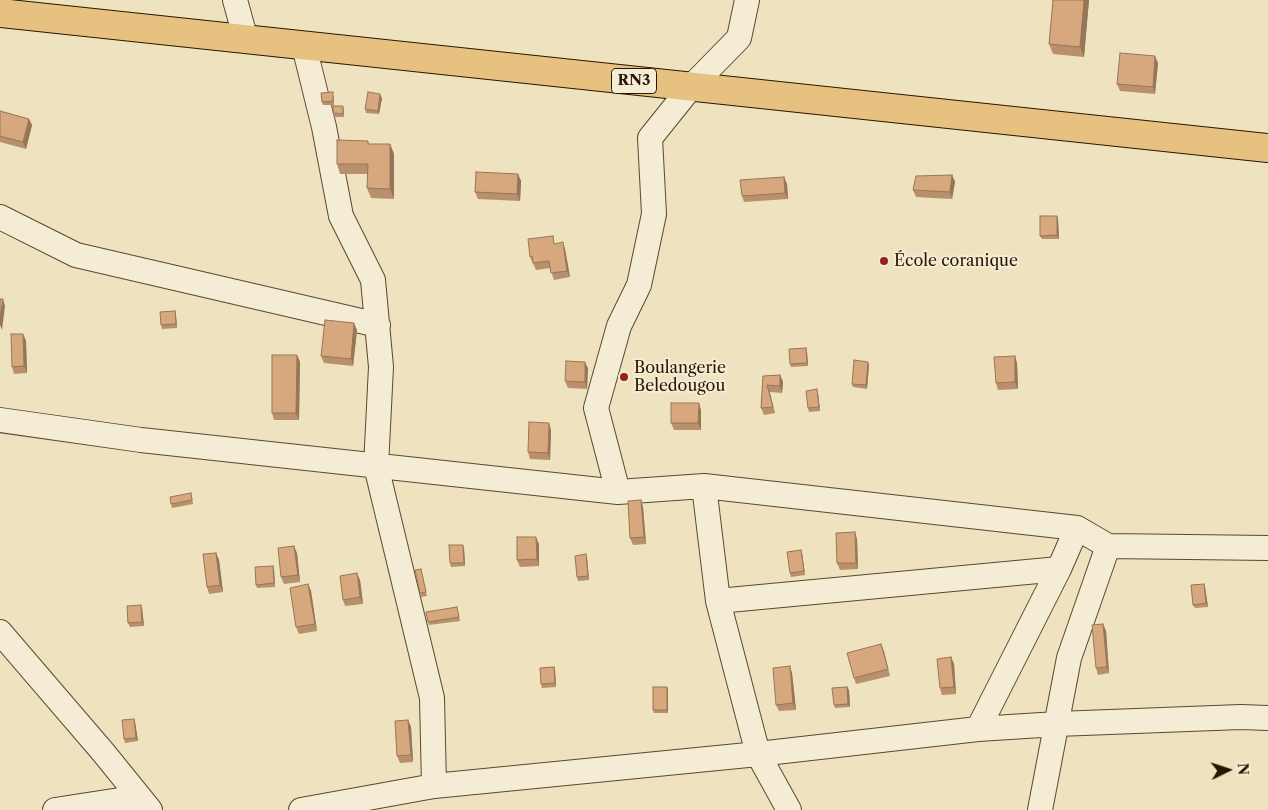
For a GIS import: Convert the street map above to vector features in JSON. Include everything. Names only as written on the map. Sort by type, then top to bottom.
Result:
[{"type":"highway","name":"RN3","points":[[0,13],[1268,148]]},
{"type":"street","points":[[236,0],[246,40]]},
{"type":"street","points":[[618,492],[596,408],[619,326],[639,285],[654,214],[650,138],[691,87],[739,38],[747,0]]},
{"type":"street","points":[[304,46],[324,126],[341,216],[374,280],[381,367],[376,466],[432,698],[434,786]]},
{"type":"street","points":[[0,217],[76,255],[378,326]]},
{"type":"street","points":[[0,420],[141,440],[618,492],[704,486],[1077,528],[1108,546],[1268,548]]},
{"type":"street","points":[[704,486],[718,601],[758,754],[789,810]]},
{"type":"street","points":[[978,729],[1059,569],[1077,528]]},
{"type":"street","points":[[1040,810],[1069,658],[1108,546]]},
{"type":"street","points":[[718,601],[1059,569]]},
{"type":"street","points":[[0,632],[144,803]]},
{"type":"street","points":[[302,810],[434,786],[758,754],[978,729],[1057,724],[1268,718]]},
{"type":"street","points":[[55,810],[144,803]]},
{"type":"building","points":[[1053,0],[1084,0],[1080,47],[1049,44]]},
{"type":"building","points":[[1120,53],[1155,56],[1153,87],[1117,84]]},
{"type":"building","points":[[333,92],[333,101],[322,102],[321,93]]},
{"type":"building","points":[[368,92],[380,94],[378,111],[365,109]]},
{"type":"building","points":[[333,106],[343,106],[343,114],[333,113]]},
{"type":"building","points":[[0,111],[29,119],[23,142],[0,136]]},
{"type":"building","points":[[337,140],[368,141],[368,144],[390,144],[390,189],[367,188],[368,164],[337,164]]},
{"type":"building","points":[[476,172],[518,174],[517,194],[475,192]]},
{"type":"building","points":[[952,175],[950,192],[913,190],[916,176]]},
{"type":"building","points":[[784,177],[785,193],[742,196],[740,180]]},
{"type":"building","points":[[1040,216],[1057,216],[1057,235],[1040,236]]},
{"type":"building","points":[[553,236],[554,244],[563,242],[567,271],[551,273],[549,261],[533,263],[532,256],[530,257],[528,239]]},
{"type":"building","points":[[0,299],[3,299],[0,319]]},
{"type":"building","points":[[175,311],[176,324],[161,325],[160,312]]},
{"type":"building","points":[[325,320],[354,323],[351,359],[321,356]]},
{"type":"building","points":[[11,334],[23,334],[24,366],[12,367]]},
{"type":"building","points":[[806,348],[807,363],[790,364],[789,349]]},
{"type":"building","points":[[272,355],[297,355],[296,413],[272,413]]},
{"type":"building","points":[[1015,356],[1015,382],[996,383],[994,357]]},
{"type":"building","points":[[854,360],[868,362],[866,385],[852,384]]},
{"type":"building","points":[[566,361],[585,362],[585,382],[565,381]]},
{"type":"building","points":[[780,375],[780,386],[767,385],[773,407],[761,408],[763,376]]},
{"type":"building","points":[[817,389],[819,407],[808,408],[806,391]]},
{"type":"building","points":[[671,403],[699,403],[698,423],[671,423]]},
{"type":"building","points":[[529,422],[549,423],[548,453],[528,452]]},
{"type":"building","points":[[191,493],[192,500],[171,504],[170,497]]},
{"type":"building","points":[[641,500],[644,537],[630,538],[628,501]]},
{"type":"building","points":[[855,532],[856,563],[837,563],[836,533]]},
{"type":"building","points":[[517,537],[536,537],[537,559],[517,560]]},
{"type":"building","points":[[449,545],[463,545],[464,563],[450,563]]},
{"type":"building","points":[[294,546],[298,575],[281,577],[278,548]]},
{"type":"building","points":[[801,550],[804,571],[790,573],[787,552]]},
{"type":"building","points":[[216,553],[220,585],[207,587],[203,554]]},
{"type":"building","points":[[586,554],[588,576],[577,577],[575,556]]},
{"type":"building","points":[[273,566],[274,583],[256,585],[255,567]]},
{"type":"building","points":[[421,569],[426,592],[420,593],[415,570]]},
{"type":"building","points":[[357,573],[360,597],[343,600],[340,576]]},
{"type":"building","points":[[308,584],[315,624],[296,627],[290,588]]},
{"type":"building","points":[[1204,584],[1206,603],[1193,605],[1191,585]]},
{"type":"building","points":[[141,605],[142,622],[128,623],[127,606]]},
{"type":"building","points":[[457,607],[459,617],[428,622],[426,612]]},
{"type":"building","points":[[1103,624],[1107,667],[1096,668],[1092,625]]},
{"type":"building","points":[[881,644],[888,669],[854,678],[847,653]]},
{"type":"building","points":[[951,657],[954,687],[940,688],[937,659]]},
{"type":"building","points":[[790,666],[793,703],[776,705],[773,668]]},
{"type":"building","points":[[554,667],[555,683],[541,684],[540,668]]},
{"type":"building","points":[[653,687],[667,687],[667,710],[653,710]]},
{"type":"building","points":[[847,687],[848,704],[834,705],[832,688]]},
{"type":"building","points":[[134,719],[136,738],[124,739],[122,720]]},
{"type":"building","points":[[408,720],[411,755],[397,756],[395,721]]},
{"type":"place","name":"École coranique","points":[[884,261]]},
{"type":"place","name":"Boulangerie Beledougou","points":[[624,377]]}]
